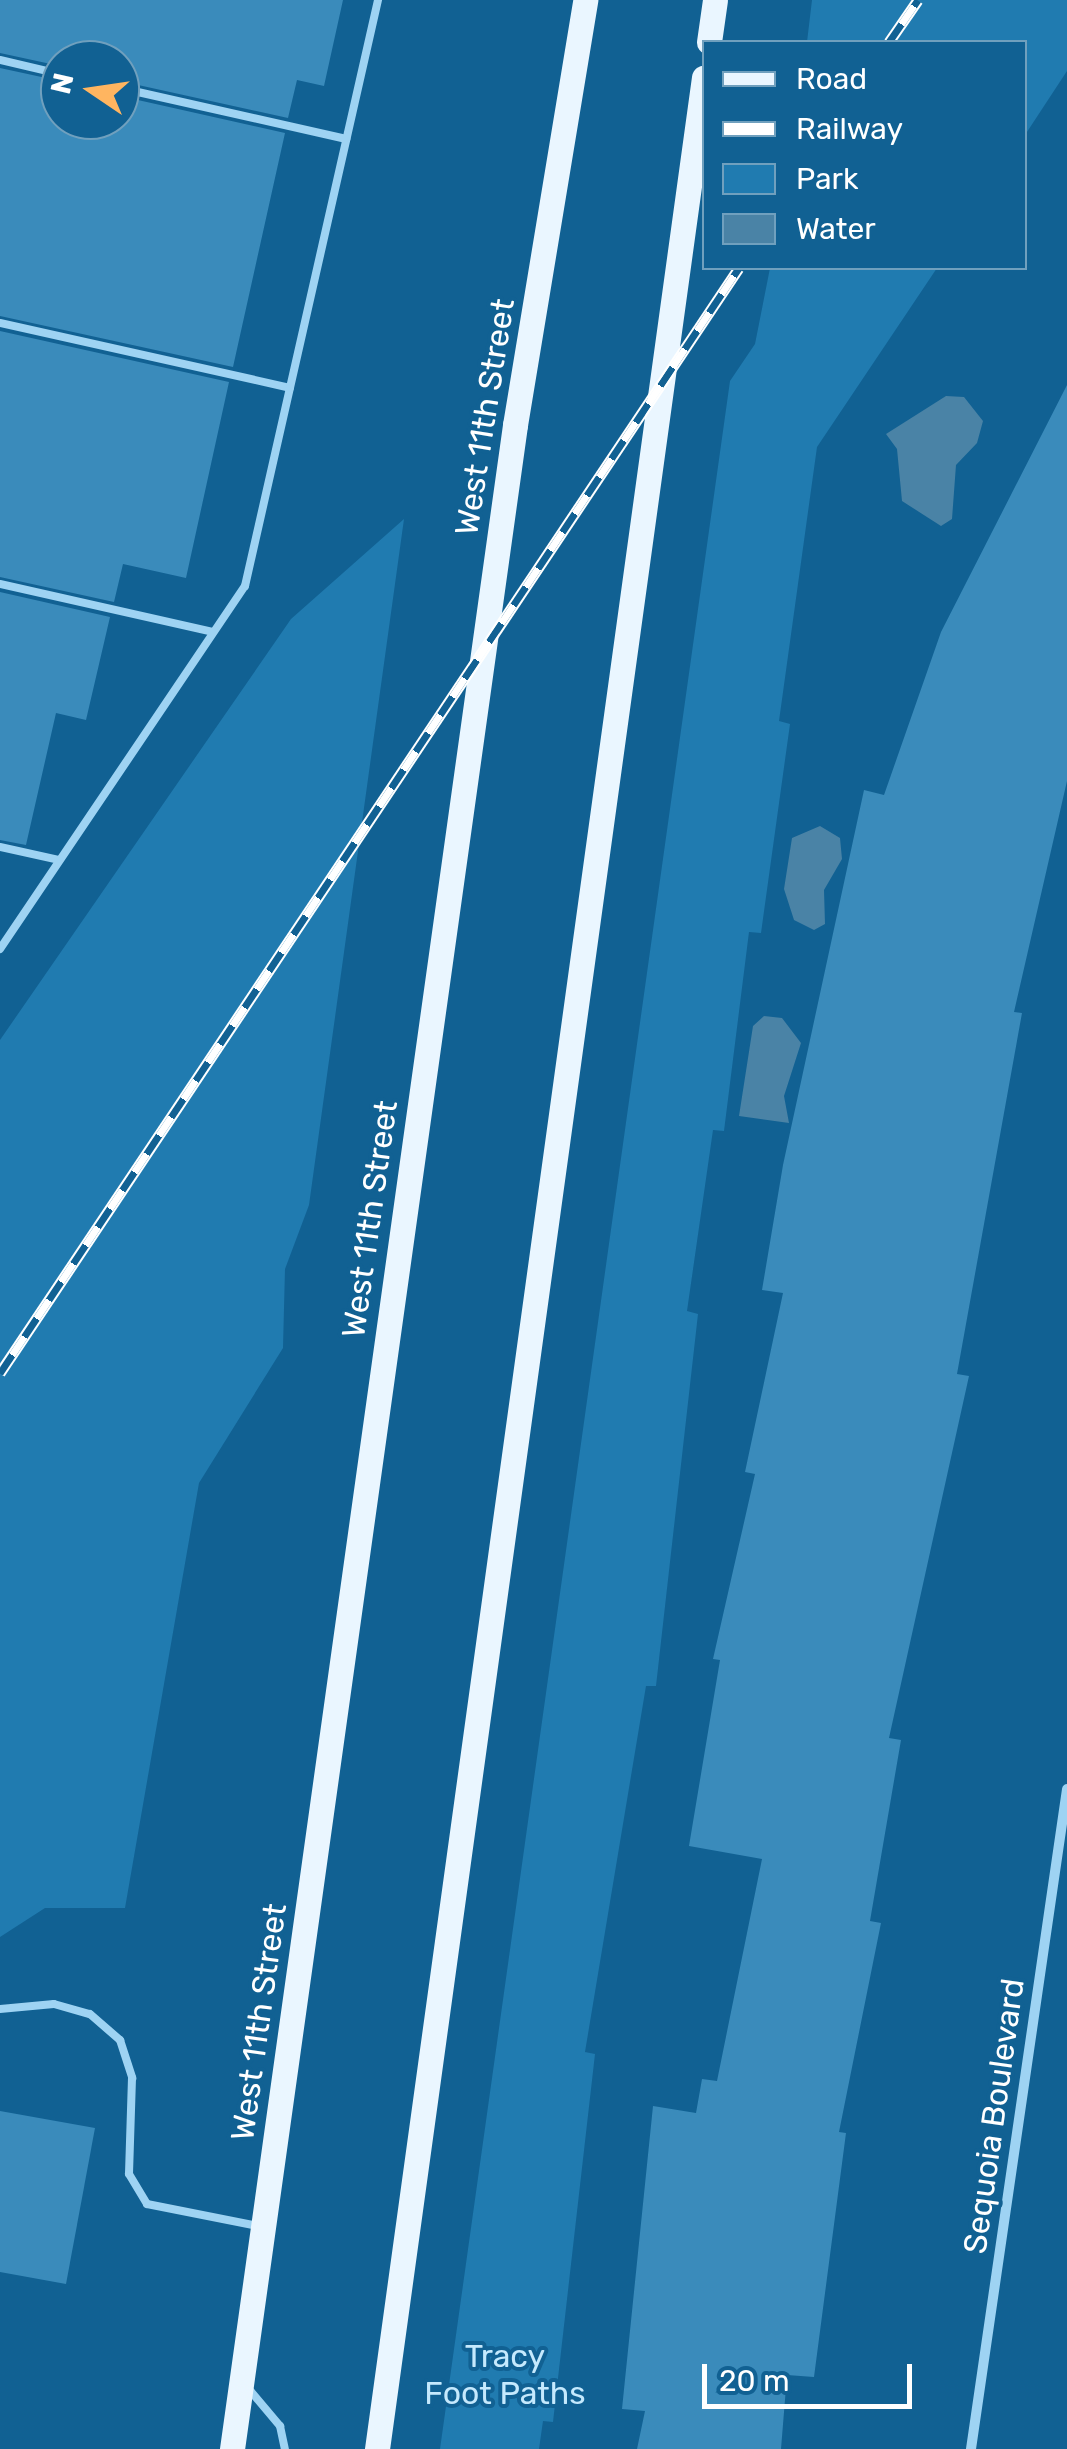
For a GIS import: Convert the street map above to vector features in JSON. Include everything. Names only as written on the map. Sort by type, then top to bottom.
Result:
[{"type":"main road","name":"West 11th Street","points":[[232,2449],[515,425],[585,0]]},
{"type":"main road","points":[[710,40],[716,0]]},
{"type":"main road","points":[[377,2449],[702,92]]},
{"type":"street","name":"Sequoia Boulevard","points":[[971,2449],[1067,1789]]},
{"type":"lane","points":[[0,949],[245,586],[378,0]]},
{"type":"lane","points":[[0,60],[40,69]]},
{"type":"lane","points":[[140,93],[346,140]]},
{"type":"lane","points":[[0,323],[290,388]]},
{"type":"lane","points":[[0,584],[213,632]]},
{"type":"lane","points":[[0,847],[59,860]]},
{"type":"lane","points":[[0,2009],[54,2004],[90,2014],[120,2040],[132,2078],[129,2174],[148,2204],[264,2227]]},
{"type":"lane","points":[[242,2380],[280,2426],[285,2449]]},
{"type":"green space","points":[[812,0],[1067,0],[1067,71],[1027,132],[1027,40],[807,40]]},
{"type":"green space","name":"Tracy Foot Paths","points":[[770,270],[936,270],[817,447],[779,721],[790,724],[761,933],[749,932],[724,1131],[713,1130],[687,1311],[698,1314],[656,1686],[646,1686],[585,2052],[595,2054],[553,2422],[543,2421],[539,2449],[440,2449],[730,381],[755,344]]},
{"type":"green space","points":[[404,519],[309,1205],[285,1269],[283,1348],[199,1483],[125,1908],[45,1908],[0,1937],[0,1040],[291,619]]},
{"type":"water","points":[[946,396],[964,397],[983,421],[977,443],[956,465],[952,519],[941,526],[902,501],[897,449],[886,434]]},
{"type":"water","points":[[820,826],[840,838],[842,859],[824,890],[825,924],[814,930],[794,920],[784,889],[792,838]]},
{"type":"water","points":[[764,1016],[782,1018],[801,1043],[784,1096],[789,1123],[739,1116],[753,1026]]},
{"type":"building","points":[[0,0],[343,0],[324,86],[297,80],[288,118],[140,85],[140,40],[40,40],[40,62],[0,53]]},
{"type":"building","points":[[0,68],[40,77],[40,140],[140,140],[140,100],[285,133],[233,367],[0,316]]},
{"type":"building","points":[[0,331],[229,382],[186,578],[123,564],[114,602],[0,577]]},
{"type":"building","points":[[1067,385],[1067,781],[1014,1012],[1022,1013],[957,1374],[969,1376],[889,1738],[901,1740],[870,1921],[881,1923],[839,2132],[846,2133],[814,2377],[787,2375],[781,2449],[637,2449],[645,2411],[622,2409],[653,2106],[696,2113],[702,2079],[717,2081],[762,1859],[689,1846],[720,1660],[713,1659],[755,1474],[745,1472],[783,1293],[762,1290],[783,1165],[864,790],[884,795],[941,632]]},
{"type":"building","points":[[0,592],[110,617],[86,720],[56,713],[26,845],[0,840]]},
{"type":"building","points":[[0,2111],[95,2128],[66,2284],[0,2272]]},
{"type":"railway","points":[[890,40],[918,0]]},
{"type":"railway","points":[[0,1373],[738,270]]}]
